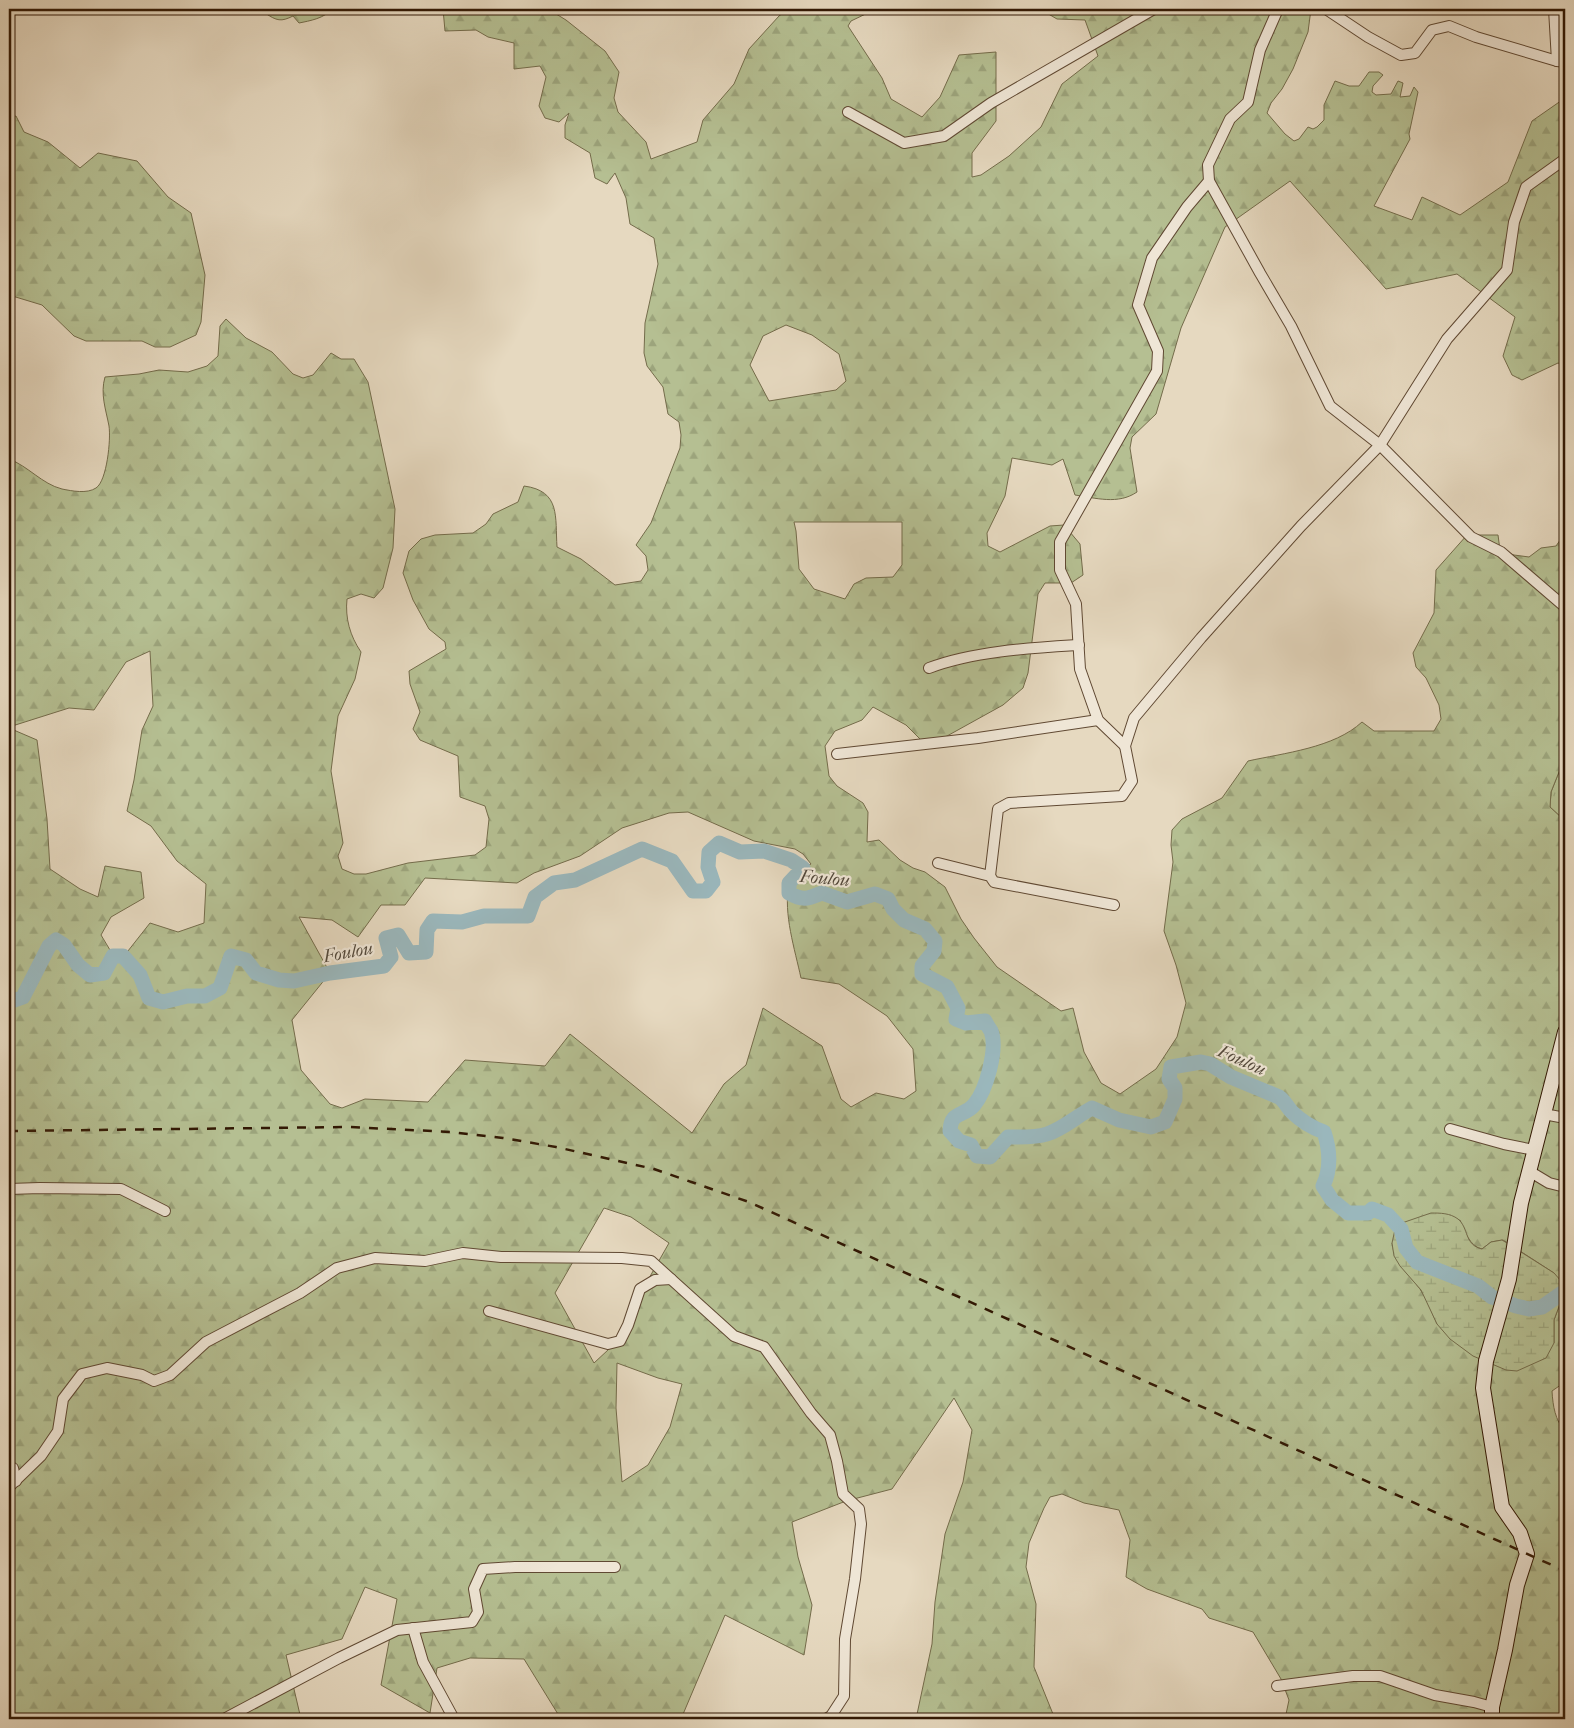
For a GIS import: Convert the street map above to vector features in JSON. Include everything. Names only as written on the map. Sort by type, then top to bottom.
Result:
[{"type":"street","points":[[848,112],[904,143],[944,136],[991,104],[1154,9]]},
{"type":"street","points":[[1278,9],[1260,50],[1248,102],[1230,119],[1208,165],[1209,181],[1292,326],[1330,406],[1380,445],[1471,537],[1501,552],[1565,606]]},
{"type":"street","points":[[1326,9],[1368,37],[1401,55],[1415,53],[1432,30],[1449,26],[1476,37],[1561,62],[1554,9]]},
{"type":"street","points":[[1114,905],[994,882],[990,876],[998,809],[1009,803],[1122,796],[1132,782],[1125,746],[1134,718],[1201,638],[1301,526],[1380,445],[1447,339],[1507,270],[1514,222],[1526,187],[1565,159]]},
{"type":"street","points":[[1125,746],[1098,720],[1080,669],[1076,604],[1060,570],[1060,542],[1157,371],[1158,351],[1138,305],[1152,258],[1187,207],[1209,181]]},
{"type":"street","points":[[929,668],[943,663],[1014,649],[1079,645]]},
{"type":"street","points":[[837,754],[978,738],[1098,720]]},
{"type":"street","points":[[938,863],[990,876]]},
{"type":"street","points":[[1277,1686],[1353,1676],[1380,1676],[1435,1695],[1474,1702],[1492,1713],[1517,1585],[1527,1554],[1520,1533],[1502,1507],[1483,1388],[1486,1361],[1508,1280],[1521,1203],[1565,1032]]},
{"type":"street","points":[[1544,1114],[1565,1118]]},
{"type":"street","points":[[1450,1129],[1534,1150]]},
{"type":"street","points":[[1529,1171],[1549,1183],[1565,1186]]},
{"type":"street","points":[[9,1189],[121,1189],[165,1211]]},
{"type":"street","points":[[12,1484],[41,1456],[58,1431],[63,1399],[82,1374],[107,1368],[142,1375],[154,1381],[170,1375],[206,1342],[300,1293],[337,1268],[375,1258],[425,1261],[464,1253],[501,1257],[622,1258],[651,1261],[734,1336],[764,1347],[830,1435],[843,1494],[859,1509],[861,1524],[845,1639],[844,1696],[831,1716],[826,1719]]},
{"type":"street","points":[[489,1311],[608,1344],[620,1340],[628,1325],[640,1289],[655,1280],[672,1279]]},
{"type":"street","points":[[9,1466],[13,1468],[12,1484]]},
{"type":"street","points":[[224,1719],[339,1658],[397,1630],[472,1622],[478,1612],[474,1589],[483,1569],[515,1567],[615,1567]]},
{"type":"street","points":[[413,1628],[423,1662],[454,1719]]},
{"type":"green space","points":[[264,9],[331,9],[321,17],[299,23],[293,16],[282,20],[276,19],[265,13]]},
{"type":"green space","points":[[443,9],[548,9],[566,20],[605,51],[619,72],[614,98],[618,112],[646,142],[651,159],[697,142],[703,120],[734,84],[749,49],[779,16],[788,9],[876,9],[851,21],[848,26],[882,78],[891,99],[922,117],[940,97],[959,55],[996,52],[996,121],[972,153],[972,177],[981,175],[1009,156],[1041,127],[1062,84],[1098,56],[1085,20],[1057,19],[1045,12],[1034,9],[1311,9],[1308,32],[1293,69],[1282,89],[1271,103],[1267,113],[1285,134],[1294,141],[1299,139],[1308,127],[1313,129],[1324,120],[1324,105],[1335,81],[1349,86],[1359,86],[1369,72],[1379,72],[1383,75],[1373,86],[1372,92],[1376,95],[1391,94],[1398,81],[1403,83],[1400,97],[1410,96],[1414,87],[1418,92],[1409,134],[1410,139],[1374,206],[1412,220],[1422,197],[1460,215],[1508,182],[1532,121],[1565,98],[1565,365],[1558,363],[1522,380],[1512,375],[1503,356],[1515,317],[1457,274],[1386,289],[1290,181],[1225,227],[1181,328],[1156,414],[1132,437],[1130,448],[1137,492],[1130,496],[1115,499],[1099,499],[1075,495],[1063,459],[1052,465],[1012,458],[1005,496],[987,533],[988,546],[1000,552],[1050,526],[1064,525],[1080,544],[1083,575],[1071,583],[1045,583],[1038,594],[1028,673],[1023,688],[1003,705],[938,741],[925,744],[906,725],[873,707],[862,720],[835,731],[825,746],[829,776],[837,786],[863,803],[868,812],[867,842],[879,840],[900,860],[913,868],[925,872],[945,887],[961,919],[997,967],[1061,1011],[1073,1008],[1084,1052],[1101,1083],[1120,1094],[1156,1069],[1177,1037],[1186,1003],[1176,965],[1164,931],[1173,862],[1172,830],[1182,819],[1222,798],[1248,761],[1323,744],[1351,731],[1362,722],[1374,731],[1434,731],[1441,719],[1439,705],[1426,678],[1416,667],[1413,653],[1434,613],[1436,570],[1467,535],[1498,535],[1500,550],[1514,555],[1529,557],[1541,548],[1556,546],[1565,533],[1565,724],[1563,732],[1563,762],[1551,792],[1550,807],[1565,821],[1565,1382],[1552,1391],[1555,1413],[1565,1432],[1565,1719],[1285,1719],[1289,1700],[1281,1679],[1253,1632],[1209,1618],[1202,1609],[1147,1589],[1126,1577],[1130,1540],[1119,1510],[1084,1503],[1062,1494],[1050,1497],[1044,1508],[1029,1543],[1026,1567],[1036,1604],[1034,1667],[1055,1719],[916,1719],[932,1644],[935,1602],[945,1534],[963,1482],[972,1430],[954,1398],[892,1489],[846,1501],[792,1522],[798,1557],[812,1605],[804,1655],[725,1615],[681,1719],[561,1719],[524,1659],[470,1658],[437,1668],[430,1713],[381,1685],[397,1599],[365,1587],[342,1639],[286,1655],[301,1719],[9,1719],[9,728],[37,740],[47,819],[50,869],[80,889],[98,897],[105,866],[141,872],[144,898],[111,917],[101,935],[113,955],[124,956],[150,923],[178,932],[204,923],[206,884],[177,861],[151,826],[127,811],[142,730],[153,706],[150,651],[126,662],[94,710],[69,708],[9,727],[9,459],[55,487],[75,491],[96,488],[103,477],[109,449],[109,426],[103,396],[105,377],[159,370],[188,372],[207,366],[218,356],[220,326],[226,319],[246,338],[272,352],[293,374],[303,378],[313,375],[331,353],[341,359],[354,359],[368,382],[395,509],[393,548],[383,588],[374,598],[361,594],[347,599],[349,627],[361,652],[355,679],[338,716],[331,771],[343,843],[338,856],[342,869],[354,874],[366,874],[408,863],[475,855],[486,847],[489,819],[485,806],[460,797],[458,756],[420,740],[413,729],[420,712],[410,684],[409,671],[446,649],[445,642],[429,629],[413,600],[403,573],[409,551],[421,539],[435,535],[473,533],[486,524],[493,514],[518,502],[524,486],[544,493],[554,507],[557,547],[581,559],[615,585],[641,581],[648,570],[646,556],[636,545],[651,523],[680,448],[679,422],[668,414],[663,387],[647,366],[644,353],[645,323],[658,264],[654,238],[630,224],[626,198],[615,173],[607,184],[595,178],[590,153],[565,138],[565,125],[569,113],[559,122],[545,118],[539,106],[546,77],[540,66],[514,69],[514,43],[488,37],[476,30],[445,31]],"holes":[[[786,325],[812,335],[839,354],[846,381],[836,390],[769,401],[750,365],[763,336]],[[794,522],[902,522],[902,565],[893,577],[866,578],[854,584],[845,599],[814,589],[799,569]],[[688,812],[754,841],[795,849],[803,854],[811,864],[792,879],[789,885],[788,896],[790,931],[801,978],[839,984],[887,1016],[913,1049],[916,1091],[904,1099],[876,1093],[851,1107],[841,1099],[822,1046],[763,1008],[746,1065],[724,1084],[692,1133],[570,1034],[545,1066],[465,1060],[428,1102],[365,1099],[342,1108],[330,1104],[301,1070],[292,1020],[330,973],[299,917],[332,920],[358,937],[381,905],[405,905],[425,878],[517,883],[534,873],[580,856],[622,828],[669,813]],[[604,1208],[631,1217],[669,1243],[648,1280],[623,1336],[594,1363],[555,1293]],[[1460,1220],[1474,1245],[1482,1249],[1491,1242],[1503,1240],[1554,1273],[1564,1293],[1554,1320],[1554,1343],[1437,1324],[1423,1293],[1399,1263],[1392,1243]],[[617,1363],[658,1378],[682,1384],[670,1427],[648,1465],[622,1482],[616,1408]]]},
{"type":"green space","points":[[16,116],[24,132],[48,142],[80,168],[98,153],[137,161],[168,197],[191,213],[205,275],[201,322],[196,335],[170,347],[155,347],[142,341],[86,341],[74,336],[42,305],[9,295],[9,117]]},
{"type":"green space","points":[[1565,724],[1565,821],[1550,807],[1551,792],[1563,762],[1563,732]]},
{"type":"green space","points":[[1431,1213],[1448,1214],[1458,1219],[1464,1227],[1469,1240],[1476,1247],[1482,1249],[1491,1242],[1502,1240],[1554,1273],[1562,1282],[1564,1293],[1554,1320],[1554,1343],[1546,1358],[1517,1371],[1506,1370],[1473,1356],[1450,1339],[1437,1324],[1421,1290],[1400,1266],[1394,1256],[1392,1243],[1396,1225]]},
{"type":"waterway","name":"Foulou","points":[[9,1002],[23,997],[49,946],[56,940],[64,945],[78,965],[90,975],[104,973],[113,956],[123,956],[140,975],[149,998],[163,1002],[187,996],[205,996],[220,988],[231,956],[246,960],[256,973],[279,980],[294,981],[330,973],[384,966],[391,957],[386,938],[398,935],[409,953],[426,952],[427,930],[433,921],[462,922],[484,916],[528,916],[535,897],[554,883],[575,880],[642,849],[672,861],[693,891],[706,891],[713,882],[708,867],[709,852],[719,843],[740,852],[764,851],[791,860],[803,868],[789,883],[789,893],[794,896],[805,898],[822,893],[847,902],[875,894],[888,899],[893,909],[904,920],[925,929],[935,941],[934,951],[922,966],[922,974],[947,987],[958,1008],[956,1019],[966,1023],[985,1021],[993,1039],[990,1070],[983,1090],[970,1109],[955,1117],[950,1131],[959,1141],[971,1145],[977,1156],[990,1157],[1008,1137],[1038,1136],[1053,1132],[1092,1108],[1119,1120],[1151,1127],[1165,1122],[1175,1099],[1175,1088],[1169,1079],[1171,1067],[1201,1062],[1210,1064],[1231,1077],[1279,1097],[1299,1118],[1324,1132],[1329,1159],[1326,1180],[1323,1186],[1332,1200],[1348,1213],[1368,1213],[1372,1209],[1388,1215],[1401,1229],[1406,1248],[1417,1262],[1478,1286],[1492,1297],[1529,1309],[1542,1307],[1565,1291]]},
{"type":"railway","points":[[9,1131],[349,1127],[451,1132],[556,1147],[654,1169],[749,1202],[1565,1571]]}]
